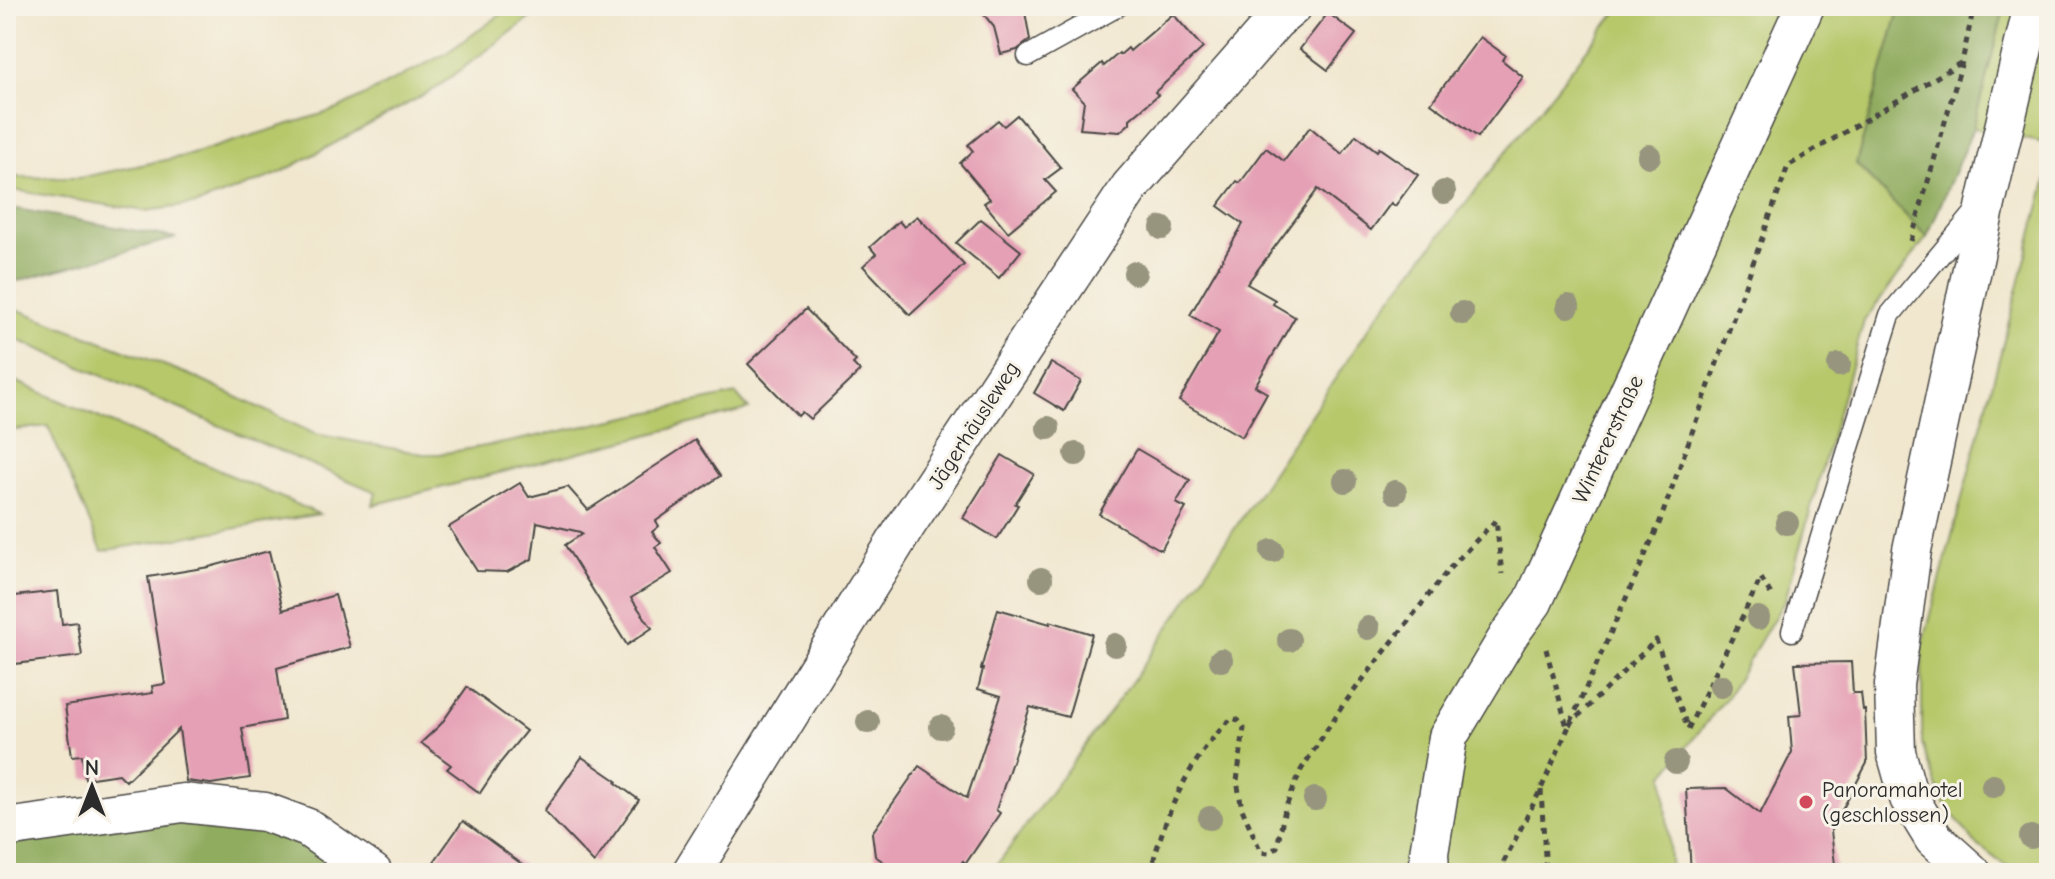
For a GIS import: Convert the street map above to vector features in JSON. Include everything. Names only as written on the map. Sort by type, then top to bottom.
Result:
[{"type":"street","name":"Wintererstraße","points":[[1430,873],[1429,853],[1448,737],[1509,635],[1533,602],[1805,6]]},
{"type":"street","points":[[1972,873],[1934,839],[1909,798],[1896,752],[1894,685],[1912,550],[1987,199],[2033,6]]},
{"type":"street","name":"Jägerhäusleweg","points":[[691,873],[907,524],[1130,187],[1278,11]]},
{"type":"street","points":[[6,828],[183,803],[265,812],[308,828],[373,873]]},
{"type":"lane","points":[[1028,56],[1118,6]]},
{"type":"lane","points":[[1792,631],[1890,315],[1987,199]]},
{"type":"path","points":[[1907,255],[1962,62],[1974,6]]},
{"type":"path","points":[[1498,873],[1541,789],[1659,524],[1788,166],[1962,62]]},
{"type":"path","points":[[1153,873],[1152,863],[1167,817],[1192,767],[1216,732],[1232,718],[1244,728],[1237,781],[1242,809],[1261,852],[1269,853],[1277,847],[1285,809],[1301,770],[1343,705],[1449,569],[1496,520],[1503,578]]},
{"type":"path","points":[[1567,727],[1656,640],[1688,729],[1761,578],[1792,631]]},
{"type":"path","points":[[1533,602],[1567,727]]},
{"type":"path","points":[[1541,789],[1546,873]]},
{"type":"green space","points":[[513,6],[546,6],[435,89],[278,174],[198,204],[145,211],[6,189],[6,177],[79,178],[189,155],[338,109],[445,54]]},
{"type":"green space","points":[[1621,6],[1900,6],[1856,164],[1927,237],[1864,321],[1785,600],[1727,697],[1664,775],[1671,873],[991,873],[1136,676],[1379,313]]},
{"type":"green space","points":[[1900,6],[2005,6],[1973,128],[1927,237],[1856,164]]},
{"type":"green space","points":[[2005,6],[2049,6],[2049,144],[1973,128]]},
{"type":"green space","points":[[2049,171],[2049,873],[2015,873],[1975,843],[1941,799],[1922,744],[1922,648]]},
{"type":"green space","points":[[6,207],[176,238],[6,284]]},
{"type":"green space","points":[[8,306],[190,375],[315,434],[423,454],[509,442],[736,394],[749,409],[373,505],[376,492],[6,335]]},
{"type":"green space","points":[[6,377],[319,514],[102,551],[48,426],[6,431]]},
{"type":"green space","points":[[263,817],[364,873],[6,873],[6,834]]},
{"type":"building","points":[[977,6],[1024,6],[1030,40],[1017,50],[1001,54],[994,27]]},
{"type":"building","points":[[1328,13],[1356,34],[1328,70],[1300,49]]},
{"type":"building","points":[[1173,14],[1203,48],[1155,92],[1158,95],[1120,132],[1080,129],[1084,101],[1072,89],[1102,63],[1104,66],[1128,48],[1130,51]]},
{"type":"building","points":[[1480,37],[1505,55],[1502,60],[1523,77],[1478,137],[1431,103]]},
{"type":"building","points":[[1017,115],[1061,168],[1045,180],[1056,192],[1008,232],[984,203],[990,199],[960,163],[973,151],[968,145],[998,120],[1004,126]]},
{"type":"building","points":[[1310,127],[1342,154],[1356,135],[1418,175],[1395,206],[1391,203],[1371,230],[1318,189],[1247,284],[1275,300],[1273,304],[1295,317],[1255,386],[1267,393],[1242,437],[1179,401],[1219,332],[1190,315],[1243,224],[1218,206],[1266,148],[1284,161]]},
{"type":"building","points":[[917,216],[964,265],[910,315],[863,266],[876,254],[870,247],[899,221],[904,227]]},
{"type":"building","points":[[981,219],[1021,251],[999,278],[956,243]]},
{"type":"building","points":[[806,309],[856,361],[853,364],[860,371],[810,419],[802,412],[798,416],[748,364]]},
{"type":"building","points":[[1051,363],[1081,381],[1064,411],[1034,393]]},
{"type":"building","points":[[695,440],[720,476],[656,521],[659,526],[652,532],[661,543],[655,547],[672,573],[631,598],[652,628],[627,645],[565,545],[582,534],[580,532],[537,522],[532,559],[507,572],[477,571],[449,527],[520,483],[529,497],[568,487],[588,510]]},
{"type":"building","points":[[1137,449],[1190,480],[1176,503],[1186,508],[1161,550],[1099,514]]},
{"type":"building","points":[[1002,455],[1034,474],[997,539],[963,518]]},
{"type":"building","points":[[269,551],[283,610],[335,595],[350,647],[277,668],[284,720],[242,728],[250,778],[211,784],[186,781],[179,729],[126,781],[119,774],[85,779],[82,755],[72,756],[65,706],[153,693],[152,686],[165,684],[148,577],[209,567]]},
{"type":"building","points":[[58,591],[62,624],[77,622],[82,656],[6,665],[6,597]]},
{"type":"building","points":[[998,609],[1092,634],[1068,717],[1030,707],[996,810],[1000,813],[966,863],[963,861],[955,873],[900,873],[875,856],[872,833],[919,766],[967,798],[1001,696],[978,689]]},
{"type":"building","name":"Panoramahotel (geschlossen)","points":[[1851,662],[1853,693],[1861,693],[1865,710],[1867,763],[1831,831],[1836,873],[1691,873],[1686,789],[1726,788],[1760,814],[1792,752],[1789,716],[1801,715],[1795,663]]},
{"type":"building","points":[[467,687],[526,731],[480,793],[447,769],[451,765],[421,743],[441,724]]},
{"type":"building","points":[[582,757],[639,800],[594,863],[544,811]]},
{"type":"building","points":[[463,821],[534,873],[426,873]]},
{"type":"place","name":"Panoramahotel (geschlossen)","points":[[1806,802]]}]
